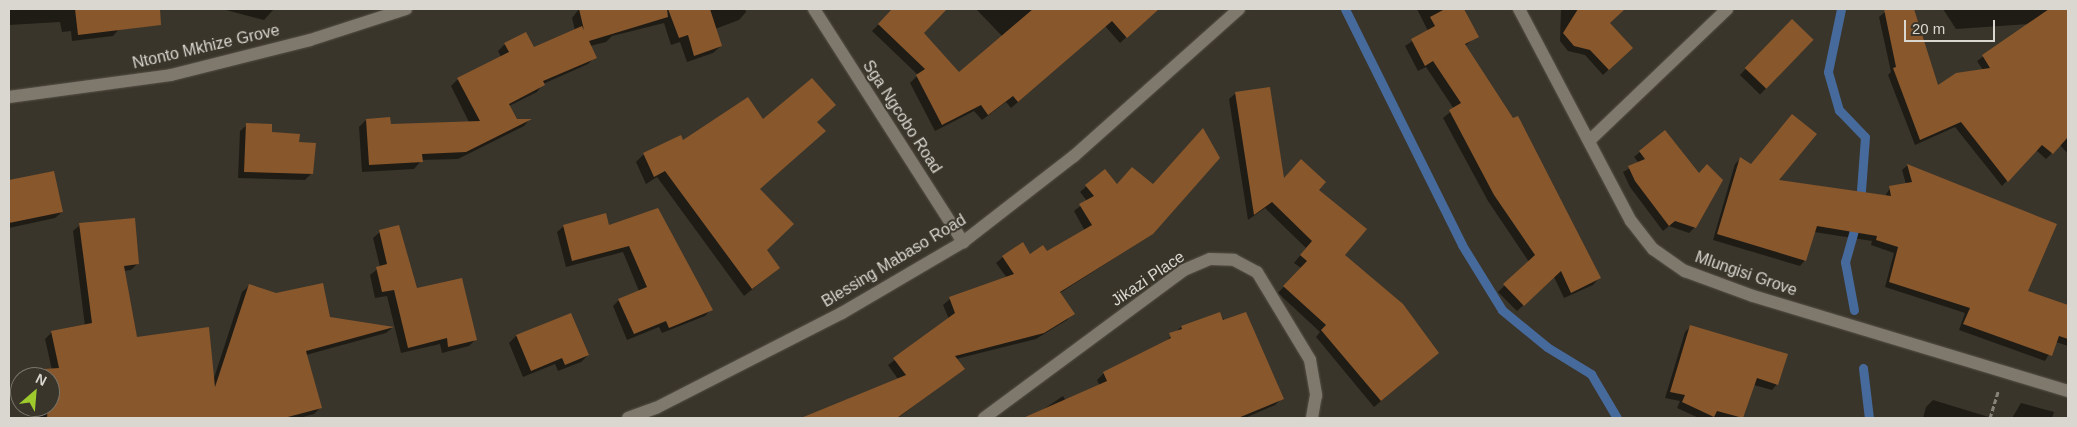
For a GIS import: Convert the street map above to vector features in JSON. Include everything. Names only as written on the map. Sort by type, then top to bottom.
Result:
[{"type":"street","name":"Ntonto Mkhize Grove","points":[[9,97],[170,75],[310,40],[406,9]]},
{"type":"street","name":"Sga Ngcobo Road","points":[[814,9],[963,242]]},
{"type":"street","name":"Blessing Mabaso Road","points":[[628,418],[656,408],[842,313],[963,242],[1074,156],[1239,9]]},
{"type":"street","name":"Mlungisi Grove","points":[[1519,9],[1631,221],[1653,250],[1685,271],[1753,296],[2068,391]]},
{"type":"street","points":[[1589,141],[1727,9]]},
{"type":"street","name":"Jikazi Place","points":[[984,418],[1184,270],[1210,259],[1234,260],[1257,272],[1310,360],[1316,395],[1312,418]]},
{"type":"building","points":[[75,9],[160,9],[161,25],[78,35]]},
{"type":"building","points":[[579,9],[667,9],[668,17],[589,41],[597,58],[543,81],[545,85],[509,104],[517,119],[532,119],[466,152],[422,154],[423,162],[369,165],[366,119],[390,117],[391,124],[480,121],[457,78],[509,52],[504,43],[526,32],[534,47],[582,26],[584,30]]},
{"type":"building","points":[[668,9],[710,9],[722,46],[694,56],[688,35],[679,38]]},
{"type":"building","points":[[892,9],[947,9],[924,33],[959,72],[1033,9],[1159,9],[1127,38],[1112,21],[1018,102],[1013,96],[988,115],[981,105],[942,125],[916,75],[925,69],[878,24]]},
{"type":"building","points":[[1445,9],[1464,9],[1479,37],[1465,44],[1513,118],[1518,116],[1601,278],[1571,293],[1561,271],[1524,306],[1503,284],[1535,255],[1494,195],[1449,110],[1461,103],[1433,61],[1425,66],[1411,39],[1435,26],[1430,17]]},
{"type":"building","points":[[1578,9],[1625,9],[1610,23],[1633,48],[1609,70],[1590,50],[1574,46],[1563,33]]},
{"type":"building","points":[[1884,9],[1914,9],[1938,85],[1956,73],[1990,68],[1982,55],[2049,9],[2068,9],[2068,137],[2053,154],[2042,145],[2008,182],[1961,122],[1920,140],[1893,68],[1896,67]]},
{"type":"building","points":[[1792,19],[1814,40],[1766,89],[1745,68]]},
{"type":"building","points":[[812,78],[836,105],[817,122],[826,131],[760,189],[794,224],[767,250],[780,268],[752,289],[665,171],[654,177],[643,153],[681,135],[683,140],[748,97],[763,119]]},
{"type":"building","points":[[1270,87],[1284,178],[1301,159],[1326,182],[1319,190],[1367,229],[1345,255],[1403,304],[1439,353],[1381,401],[1321,330],[1326,325],[1283,286],[1307,261],[1300,255],[1312,241],[1272,202],[1254,215],[1235,92]]},
{"type":"building","points":[[1792,114],[1817,134],[1779,180],[1891,196],[1889,186],[1912,182],[1907,164],[2057,224],[2028,291],[2068,305],[2068,339],[2059,336],[2052,356],[1963,324],[1970,308],[1889,282],[1898,247],[1876,240],[1877,236],[1817,226],[1806,261],[1717,234],[1740,157],[1751,164]]},
{"type":"building","points":[[246,123],[272,124],[272,132],[300,134],[299,142],[316,143],[313,174],[244,172]]},
{"type":"building","points":[[1203,128],[1220,158],[1153,234],[1060,292],[1075,314],[1044,333],[955,356],[965,369],[897,418],[801,418],[906,375],[893,358],[955,313],[949,297],[1014,274],[1002,256],[1023,242],[1030,254],[1043,245],[1047,251],[1092,225],[1079,204],[1094,196],[1085,185],[1105,169],[1117,184],[1132,167],[1153,184]]},
{"type":"building","points":[[1665,130],[1699,173],[1707,164],[1723,180],[1696,228],[1675,221],[1669,226],[1635,181],[1628,166],[1645,159],[1639,151]]},
{"type":"building","points":[[54,171],[63,212],[9,223],[9,180]]},
{"type":"building","points":[[658,208],[713,310],[669,328],[666,321],[634,334],[618,299],[647,287],[629,246],[572,261],[563,225],[606,213],[609,225]]},
{"type":"building","points":[[135,218],[139,264],[124,266],[137,337],[209,327],[215,387],[249,284],[276,293],[323,283],[330,317],[394,327],[306,351],[322,408],[284,418],[47,418],[60,417],[60,367],[51,331],[92,323],[79,223]]},
{"type":"building","points":[[399,225],[417,288],[462,278],[477,340],[448,347],[447,338],[408,348],[394,290],[382,292],[376,267],[387,264],[379,230]]},
{"type":"building","points":[[1220,312],[1223,320],[1246,312],[1284,399],[1238,418],[1023,418],[1107,381],[1103,372],[1171,338],[1169,333],[1182,329],[1181,326]]},
{"type":"building","points":[[571,313],[589,355],[565,365],[562,358],[531,371],[516,335]]},
{"type":"building","points":[[1690,325],[1788,354],[1778,385],[1757,378],[1743,418],[1717,411],[1714,417],[1682,402],[1685,395],[1670,392]]},
{"type":"waterway","points":[[1345,9],[1462,245],[1502,310],[1547,347],[1591,374],[1617,418]]},
{"type":"waterway","points":[[1841,9],[1828,72],[1839,110],[1865,137],[1860,203]]},
{"type":"waterway","points":[[1854,310],[1845,262],[1856,223]]},
{"type":"waterway","points":[[1863,368],[1869,418]]}]
